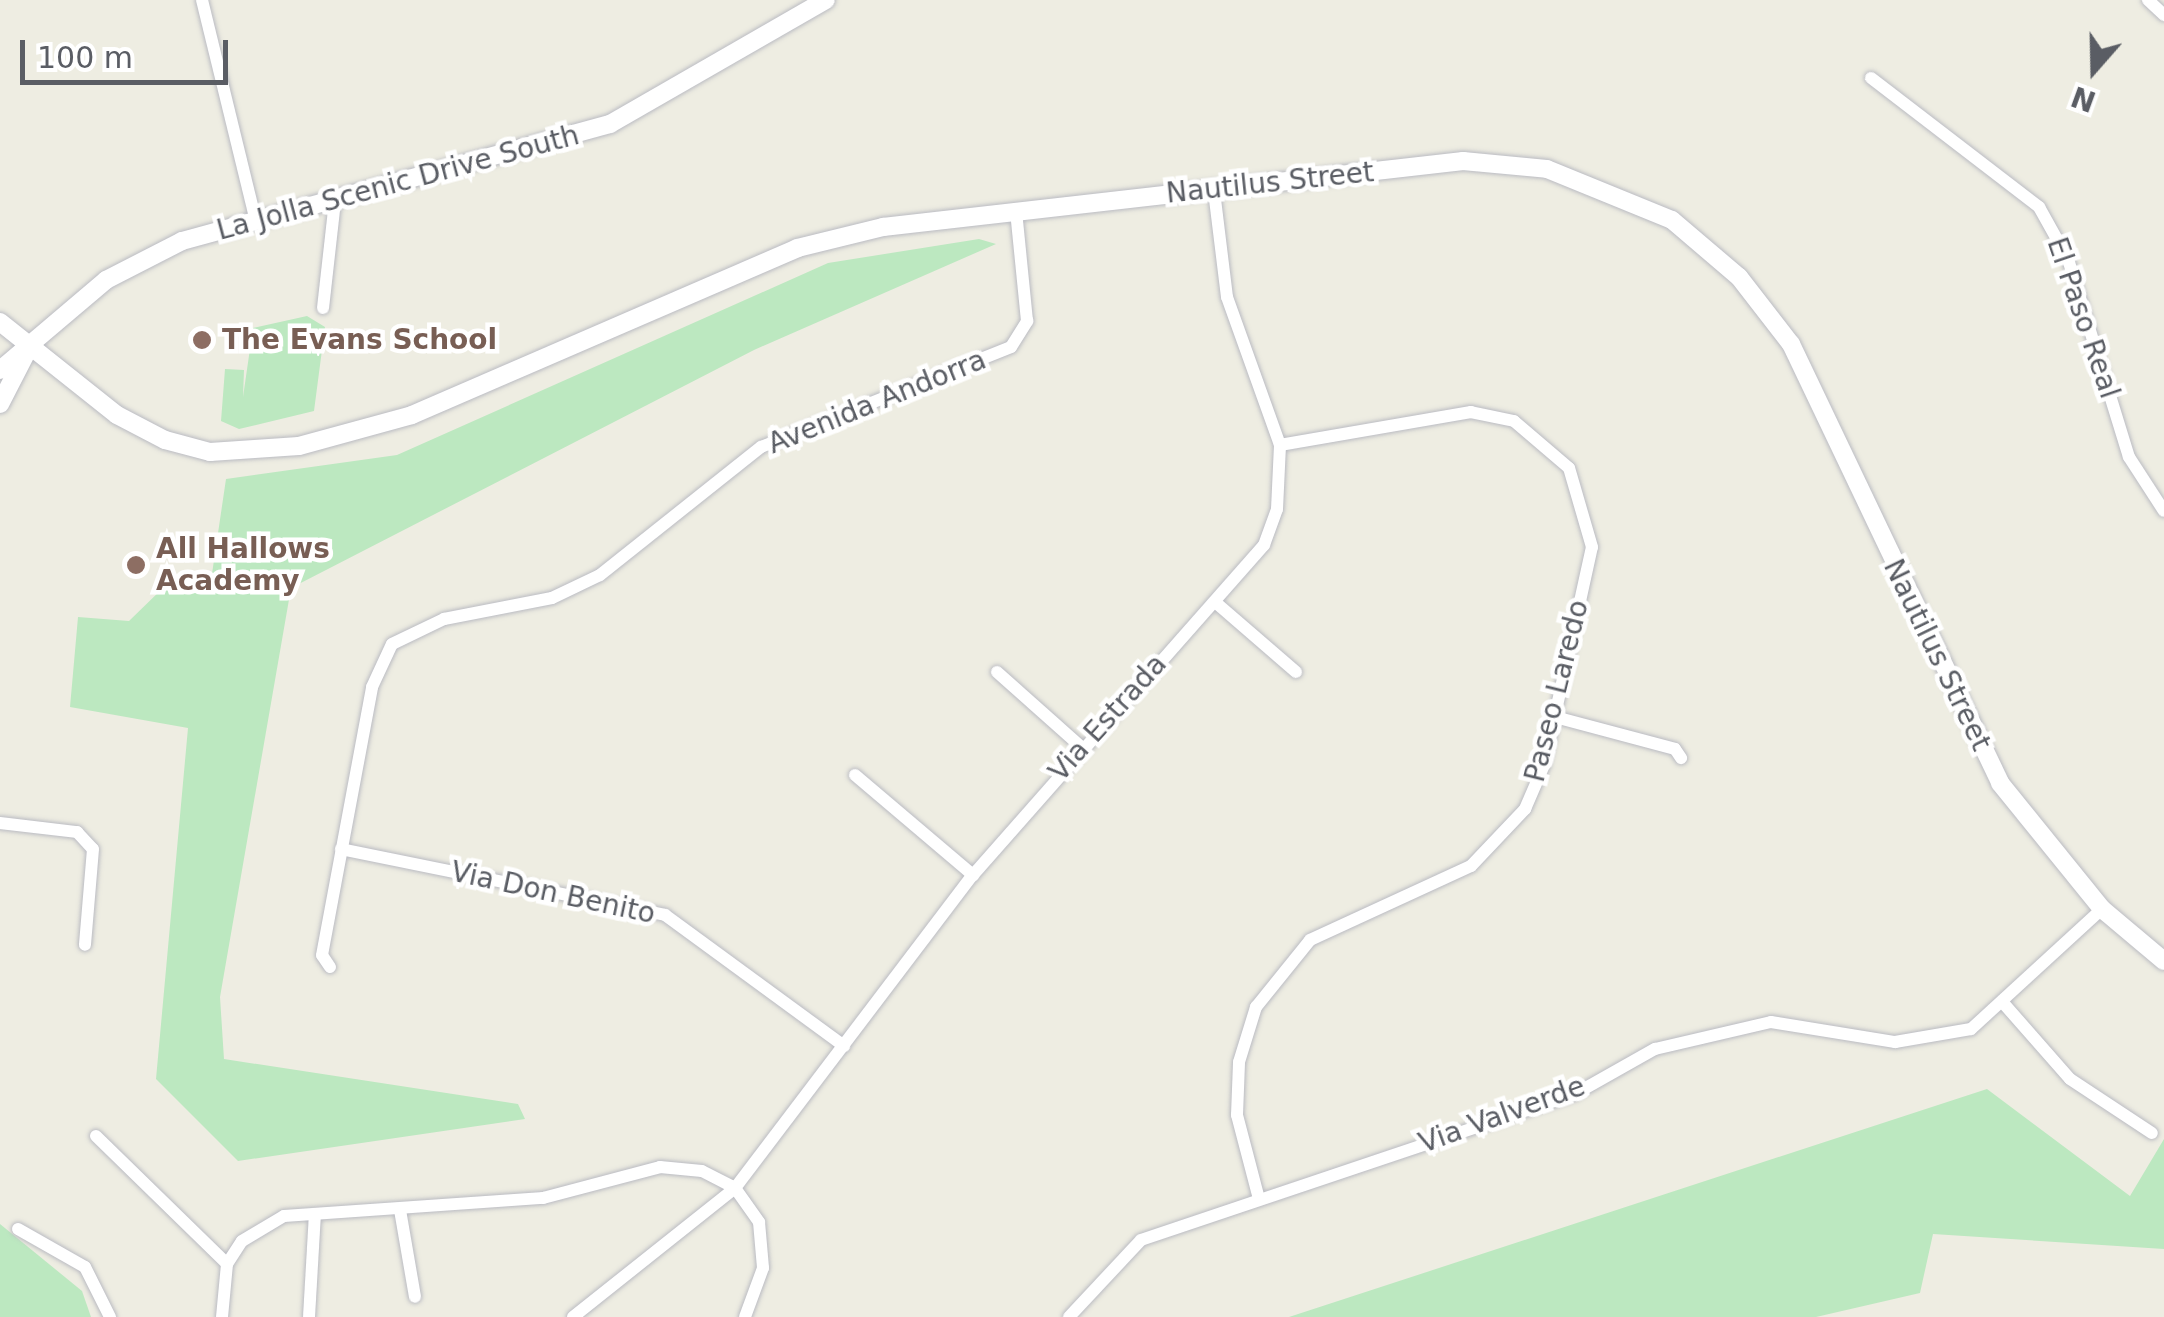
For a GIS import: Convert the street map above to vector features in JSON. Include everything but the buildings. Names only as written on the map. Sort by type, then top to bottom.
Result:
[{"type":"main road","name":"La Jolla Scenic Drive South","points":[[0,370],[136,262],[256,222],[610,124],[826,0]]},
{"type":"main road","name":"Nautilus Street","points":[[0,322],[117,415],[166,440],[210,452],[300,446],[412,415],[797,248],[1016,210],[1214,191],[1462,160],[1517,164],[1672,220],[1739,277],[1790,344],[2000,783],[2102,909],[2164,961]]},
{"type":"main road","name":"La Jolla Scenic Drive South","points":[[0,404],[30,346]]},
{"type":"street","points":[[202,0],[256,222]]},
{"type":"street","points":[[2148,0],[2164,15]]},
{"type":"street","name":"El Paso Real","points":[[1872,78],[2039,207],[2068,259],[2129,457],[2164,512]]},
{"type":"street","name":"Via Estrada","points":[[573,1317],[735,1188],[972,875],[1080,746],[1264,545],[1277,509],[1280,445],[1227,297],[1214,191]]},
{"type":"street","points":[[323,308],[335,201]]},
{"type":"street","name":"Avenida Andorra","points":[[330,968],[322,955],[372,687],[392,644],[444,619],[552,598],[600,574],[760,447],[1011,348],[1027,320],[1016,210]]},
{"type":"street","name":"Paseo Laredo","points":[[1259,1200],[1238,1098],[1239,1062],[1266,989],[1310,940],[1470,866],[1502,838],[1531,794],[1555,717],[1592,525],[1550,446],[1514,421],[1471,412],[1280,445]]},
{"type":"street","points":[[1215,602],[1296,672]]},
{"type":"street","points":[[998,672],[1080,746]]},
{"type":"street","points":[[1555,717],[1675,749],[1681,758]]},
{"type":"street","points":[[856,775],[972,875]]},
{"type":"street","points":[[0,824],[76,832],[92,849],[85,945]]},
{"type":"street","name":"Via Don Benito","points":[[342,850],[665,916],[844,1046]]},
{"type":"street","name":"Via Valverde","points":[[1069,1317],[1114,1259],[1141,1240],[1575,1094],[1655,1048],[1770,1022],[1922,1042],[1971,1029],[2005,1005],[2102,909]]},
{"type":"street","points":[[2005,1005],[2070,1079],[2152,1133]]},
{"type":"street","points":[[96,1136],[227,1264]]},
{"type":"street","points":[[222,1317],[227,1264],[259,1227],[315,1214],[543,1198],[660,1167],[702,1171],[735,1188],[759,1222],[763,1268],[745,1317]]},
{"type":"street","points":[[400,1210],[415,1297]]},
{"type":"street","points":[[309,1317],[315,1214]]},
{"type":"street","points":[[18,1229],[85,1267],[110,1317]]},
{"type":"green space","points":[[979,239],[996,244],[754,350],[291,588],[220,997],[224,1059],[518,1104],[525,1119],[238,1161],[156,1079],[188,728],[70,707],[78,617],[129,621],[166,585],[209,594],[226,479],[397,455],[828,263]]},
{"type":"green space","points":[[307,316],[325,327],[314,411],[239,429],[221,421],[225,369],[244,370],[243,397],[253,328]]},
{"type":"green space","points":[[1987,1089],[2130,1196],[2164,1139],[2164,1249],[1933,1234],[1920,1293],[1816,1317],[1289,1317]]},
{"type":"green space","points":[[0,1224],[82,1291],[91,1317],[0,1317]]},
{"type":"place","name":"The Evans School","points":[[202,340]]},
{"type":"place","name":"All Hallows Academy","points":[[136,565]]}]
